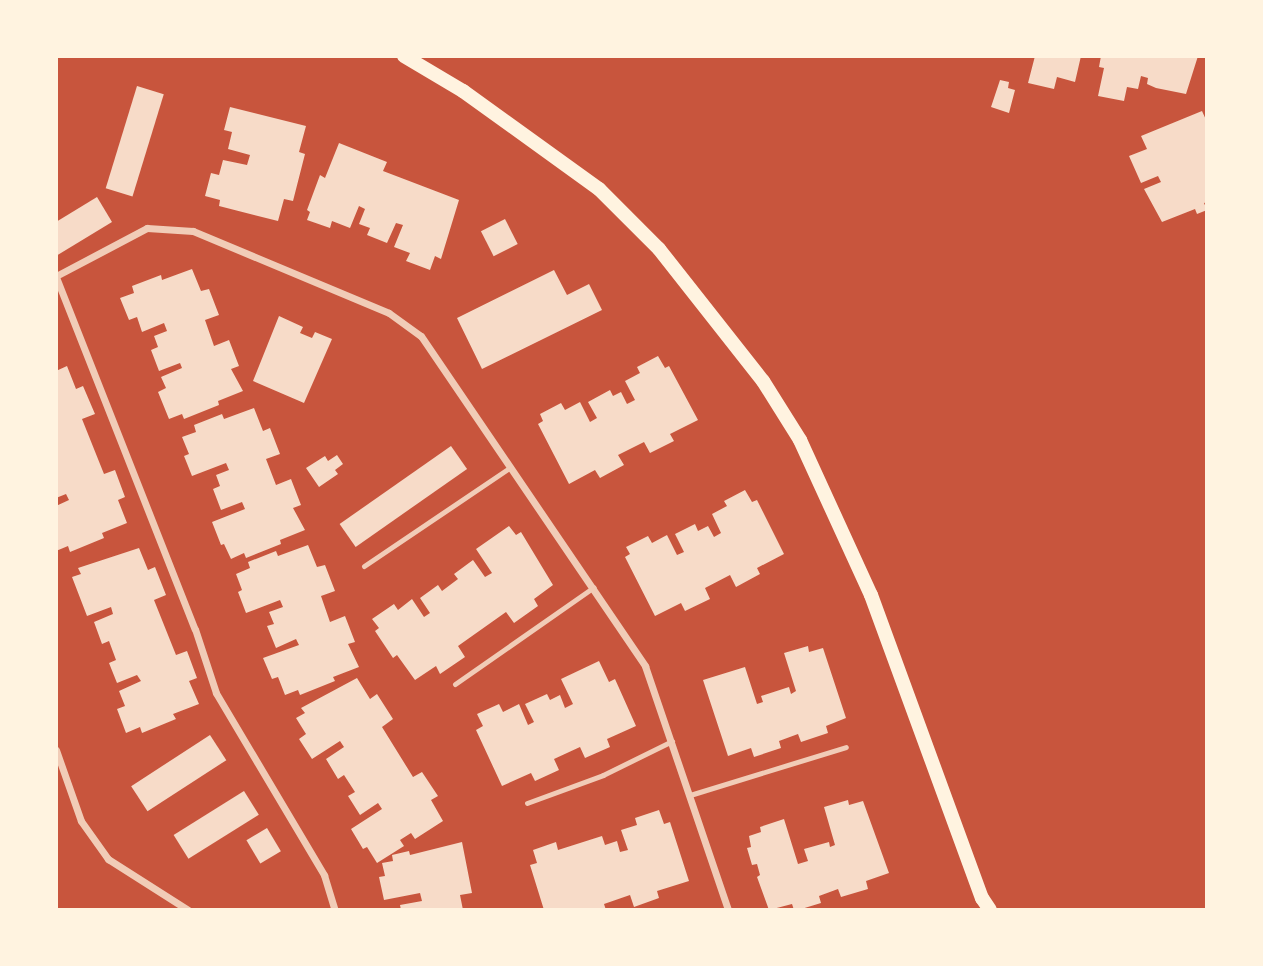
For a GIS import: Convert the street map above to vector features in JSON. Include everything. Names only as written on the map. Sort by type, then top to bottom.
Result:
[{"type":"main road","points":[[404,56],[463,90],[599,189],[659,249],[763,381],[800,440],[871,595],[985,906]]},
{"type":"street","points":[[335,910],[324,875],[216,693],[195,629],[56,276],[147,228],[193,231],[388,313],[421,335],[646,666],[729,910]]},
{"type":"street","points":[[56,750],[81,821],[108,859],[188,910]]},
{"type":"lane","points":[[364,566],[510,467]]},
{"type":"lane","points":[[455,684],[594,587]]},
{"type":"lane","points":[[527,803],[603,775],[672,741]]},
{"type":"lane","points":[[690,795],[846,747]]},
{"type":"building","points":[[1035,56],[1081,56],[1075,82],[1057,77],[1054,89],[1028,83]]},
{"type":"building","points":[[1101,56],[1198,56],[1186,94],[1156,88],[1147,84],[1148,78],[1141,76],[1138,89],[1127,87],[1124,101],[1098,96],[1104,68],[1099,67]]},
{"type":"building","points":[[1000,80],[1009,82],[1008,88],[1015,90],[1009,113],[991,107]]},
{"type":"building","points":[[137,86],[164,94],[132,197],[106,188]]},
{"type":"building","points":[[230,107],[306,126],[299,152],[305,154],[293,201],[284,199],[278,221],[219,206],[220,200],[205,196],[211,173],[219,175],[223,160],[247,165],[250,155],[228,149],[232,132],[224,130]]},
{"type":"building","points":[[1202,111],[1207,122],[1207,202],[1204,203],[1207,210],[1197,214],[1195,209],[1162,222],[1144,189],[1161,182],[1158,176],[1141,183],[1129,156],[1147,149],[1141,136]]},
{"type":"building","points":[[339,143],[387,162],[383,171],[459,200],[441,259],[435,256],[430,270],[406,261],[410,253],[394,247],[403,225],[396,223],[387,243],[367,235],[370,228],[359,224],[365,209],[359,206],[350,228],[332,221],[330,228],[307,220],[310,212],[307,210],[320,175],[325,178]]},
{"type":"building","points":[[97,197],[112,222],[56,256],[56,222]]},
{"type":"building","points":[[505,219],[518,244],[494,256],[481,231]]},
{"type":"building","points":[[192,269],[201,291],[209,289],[219,315],[205,320],[214,346],[229,340],[239,366],[231,369],[243,391],[218,401],[219,405],[184,419],[182,414],[169,419],[158,392],[166,388],[161,377],[182,368],[180,363],[159,371],[151,350],[158,347],[154,336],[167,331],[164,323],[142,332],[137,317],[129,320],[120,298],[134,293],[132,286],[161,275],[162,280]]},
{"type":"building","points":[[554,270],[567,295],[589,284],[602,310],[482,369],[457,318]]},
{"type":"building","points":[[279,316],[303,327],[300,333],[312,338],[315,332],[332,339],[304,403],[253,381]]},
{"type":"building","points":[[658,356],[665,368],[669,366],[698,420],[670,434],[674,441],[650,453],[644,442],[618,455],[624,465],[600,478],[595,470],[569,484],[538,424],[543,421],[540,414],[561,403],[565,410],[580,402],[590,422],[597,418],[588,402],[610,390],[613,396],[621,392],[627,404],[635,400],[625,381],[640,373],[637,367]]},
{"type":"building","points":[[67,366],[76,389],[83,386],[95,414],[82,419],[104,474],[115,470],[125,497],[118,500],[127,523],[102,533],[104,538],[70,552],[68,546],[56,551],[56,506],[69,500],[66,494],[56,498],[56,371]]},
{"type":"building","points":[[254,408],[263,431],[270,428],[280,454],[266,459],[276,485],[291,479],[301,505],[293,508],[305,530],[280,540],[281,544],[246,558],[244,553],[231,559],[224,544],[221,545],[212,522],[245,509],[242,502],[221,510],[213,489],[220,486],[216,475],[229,470],[226,463],[192,476],[184,456],[189,454],[182,437],[196,432],[194,425],[222,414],[224,419]]},
{"type":"building","points":[[451,446],[467,469],[356,547],[340,524]]},
{"type":"building","points":[[337,455],[343,464],[335,470],[338,474],[319,487],[306,468],[325,456],[328,461]]},
{"type":"building","points":[[745,490],[752,502],[757,500],[784,554],[757,568],[760,574],[736,587],[730,575],[705,588],[710,599],[685,611],[681,603],[655,616],[625,557],[630,554],[626,547],[648,536],[652,543],[667,535],[677,555],[684,552],[675,534],[695,524],[698,531],[708,526],[714,537],[721,533],[712,514],[727,506],[724,501]]},
{"type":"building","points":[[509,526],[516,535],[521,532],[553,585],[534,599],[538,606],[514,623],[506,612],[458,646],[465,657],[440,674],[436,666],[415,680],[397,655],[393,658],[375,631],[379,628],[372,619],[394,604],[398,610],[412,599],[424,617],[430,613],[420,598],[438,585],[442,591],[458,579],[454,574],[473,560],[485,577],[492,573],[476,549]]},
{"type":"building","points":[[308,545],[317,567],[325,565],[335,591],[321,596],[330,622],[345,616],[355,642],[348,644],[359,667],[333,677],[335,681],[300,695],[298,690],[285,695],[278,677],[272,679],[263,658],[299,645],[296,639],[276,648],[267,626],[274,624],[269,612],[283,607],[280,600],[246,613],[238,592],[242,590],[236,574],[250,568],[248,562],[276,551],[278,556]]},
{"type":"building","points":[[139,548],[148,570],[155,567],[166,595],[154,600],[176,655],[187,651],[197,678],[189,681],[199,704],[173,714],[176,719],[142,733],[140,727],[126,733],[117,709],[125,706],[119,691],[141,681],[137,675],[117,683],[109,663],[116,660],[109,641],[102,644],[94,622],[113,614],[111,607],[87,616],[72,577],[81,574],[78,568]]},
{"type":"building","points":[[808,646],[809,652],[823,648],[846,718],[826,726],[828,733],[801,742],[798,734],[779,741],[781,748],[754,757],[751,748],[728,756],[703,680],[745,667],[757,704],[763,702],[761,696],[789,687],[791,694],[796,691],[784,653]]},
{"type":"building","points":[[599,661],[609,682],[615,679],[636,726],[607,739],[610,747],[585,758],[580,747],[554,759],[559,770],[535,781],[531,773],[502,786],[476,730],[483,726],[477,714],[499,704],[503,712],[519,704],[528,725],[534,722],[525,704],[547,694],[550,700],[560,695],[565,708],[573,704],[561,679]]},
{"type":"building","points":[[357,678],[370,699],[377,694],[393,719],[382,727],[413,777],[422,772],[438,796],[431,800],[443,821],[415,839],[411,833],[400,840],[404,846],[377,863],[367,847],[363,849],[351,829],[382,809],[378,803],[360,815],[348,796],[355,792],[344,775],[338,779],[326,759],[344,747],[340,741],[312,759],[299,739],[306,734],[296,718],[305,713],[301,708]]},
{"type":"building","points":[[210,735],[226,760],[148,811],[131,786]]},
{"type":"building","points":[[244,791],[259,815],[188,859],[174,835]]},
{"type":"building","points":[[848,800],[849,805],[863,801],[889,873],[866,881],[868,889],[841,897],[838,889],[819,896],[821,903],[798,910],[794,910],[792,904],[769,910],[757,877],[760,875],[757,864],[752,865],[747,848],[751,847],[749,836],[761,832],[760,827],[784,819],[798,864],[808,861],[804,849],[829,842],[830,847],[835,845],[824,807]]},
{"type":"building","points":[[659,810],[664,824],[670,822],[689,881],[657,891],[659,898],[634,907],[630,895],[604,904],[606,910],[544,910],[530,865],[537,863],[533,850],[556,842],[558,850],[602,836],[605,845],[617,841],[620,852],[628,850],[621,830],[637,825],[635,818]]},
{"type":"building","points":[[267,828],[281,851],[260,864],[246,840]]},
{"type":"building","points":[[462,842],[472,893],[460,895],[463,910],[401,910],[400,905],[422,901],[420,893],[384,900],[379,877],[385,876],[382,863],[393,861],[392,855],[409,851],[410,855]]}]
